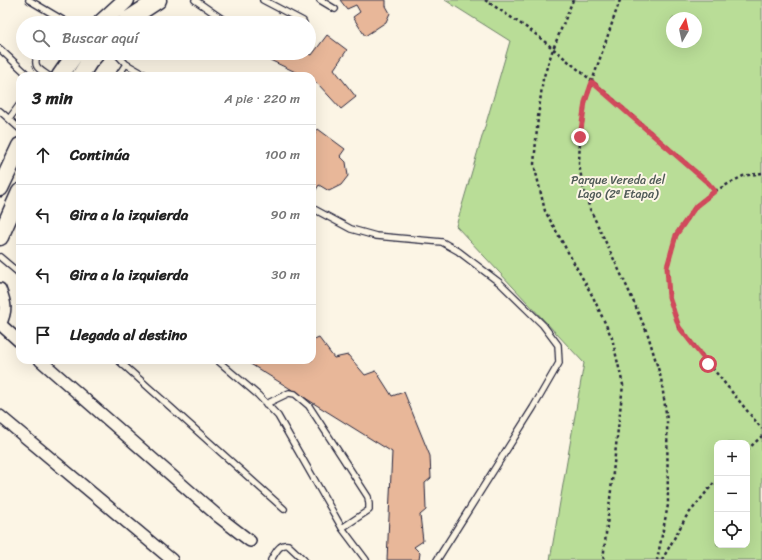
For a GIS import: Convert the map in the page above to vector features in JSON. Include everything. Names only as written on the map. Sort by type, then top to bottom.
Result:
[{"type":"main road","points":[[109,16],[126,0]]},
{"type":"main road","points":[[134,16],[158,0]]},
{"type":"main road","points":[[63,72],[71,60]]},
{"type":"main road","points":[[83,72],[91,60]]},
{"type":"main road","points":[[0,188],[16,154]]},
{"type":"main road","points":[[0,236],[14,213],[16,206]]},
{"type":"street","points":[[0,289],[6,312],[0,325],[16,339]]},
{"type":"street","points":[[45,364],[219,517],[250,541]]},
{"type":"street","points":[[0,416],[172,560]]},
{"type":"lane","points":[[29,0],[54,16]]},
{"type":"lane","points":[[195,0],[218,16]]},
{"type":"lane","points":[[263,0],[293,16]]},
{"type":"lane","points":[[320,0],[335,9]]},
{"type":"lane","points":[[0,49],[25,72]]},
{"type":"lane","points":[[35,60],[36,67],[43,72]]},
{"type":"lane","points":[[122,60],[126,64],[140,72]]},
{"type":"lane","points":[[121,72],[126,64]]},
{"type":"lane","points":[[9,119],[16,109]]},
{"type":"lane","points":[[0,111],[16,125]]},
{"type":"lane","points":[[316,210],[351,229],[376,236],[442,242],[458,251],[500,283],[543,325],[558,345],[559,363],[437,560]]},
{"type":"lane","points":[[0,257],[16,271]]},
{"type":"lane","points":[[122,364],[284,509]]},
{"type":"lane","points":[[222,364],[258,395],[278,416],[342,528],[366,560]]},
{"type":"lane","points":[[266,404],[289,393],[295,394],[309,406],[368,497],[369,510],[342,528]]},
{"type":"lane","points":[[271,560],[280,546],[285,544],[304,560]]},
{"type":"path","points":[[485,0],[533,32],[707,182],[715,191]]},
{"type":"path","points":[[573,0],[553,49],[543,80],[534,164],[544,211],[593,297],[612,338],[623,385],[603,560]]},
{"type":"path","points":[[620,0],[585,102],[580,137],[579,164],[583,187],[590,209],[648,335],[661,378],[666,413],[668,505],[657,560]]},
{"type":"path","points":[[762,173],[743,176],[715,191],[696,206],[676,235],[667,267],[669,297],[679,327],[762,429]]},
{"type":"path","points":[[750,447],[762,436]]},
{"type":"path","points":[[662,560],[686,517],[714,483]]},
{"type":"green space","name":"Parque Vereda del Lago (2ª Etapa)","points":[[445,0],[762,0],[762,560],[550,560],[584,363],[456,226],[510,41]]},
{"type":"building","points":[[340,0],[386,0],[386,6],[390,13],[386,22],[365,36],[353,17],[360,12],[356,5],[347,9]]},
{"type":"building","points":[[327,35],[347,50],[334,69],[356,97],[341,109],[316,83],[316,72],[296,72],[270,60],[316,60],[316,50]]},
{"type":"building","points":[[318,129],[345,149],[340,156],[346,162],[348,176],[341,185],[329,191],[319,185],[316,190],[316,132]]},
{"type":"building","points":[[319,338],[334,358],[348,355],[365,375],[376,371],[392,396],[404,392],[430,456],[431,478],[425,483],[426,510],[420,515],[423,541],[414,547],[420,553],[419,560],[387,560],[392,452],[250,364],[316,364],[316,339]]},
{"type":"route","points":[[580,137],[585,102],[592,82],[707,182],[715,191],[696,206],[676,235],[667,267],[669,297],[679,327],[708,364]]}]
